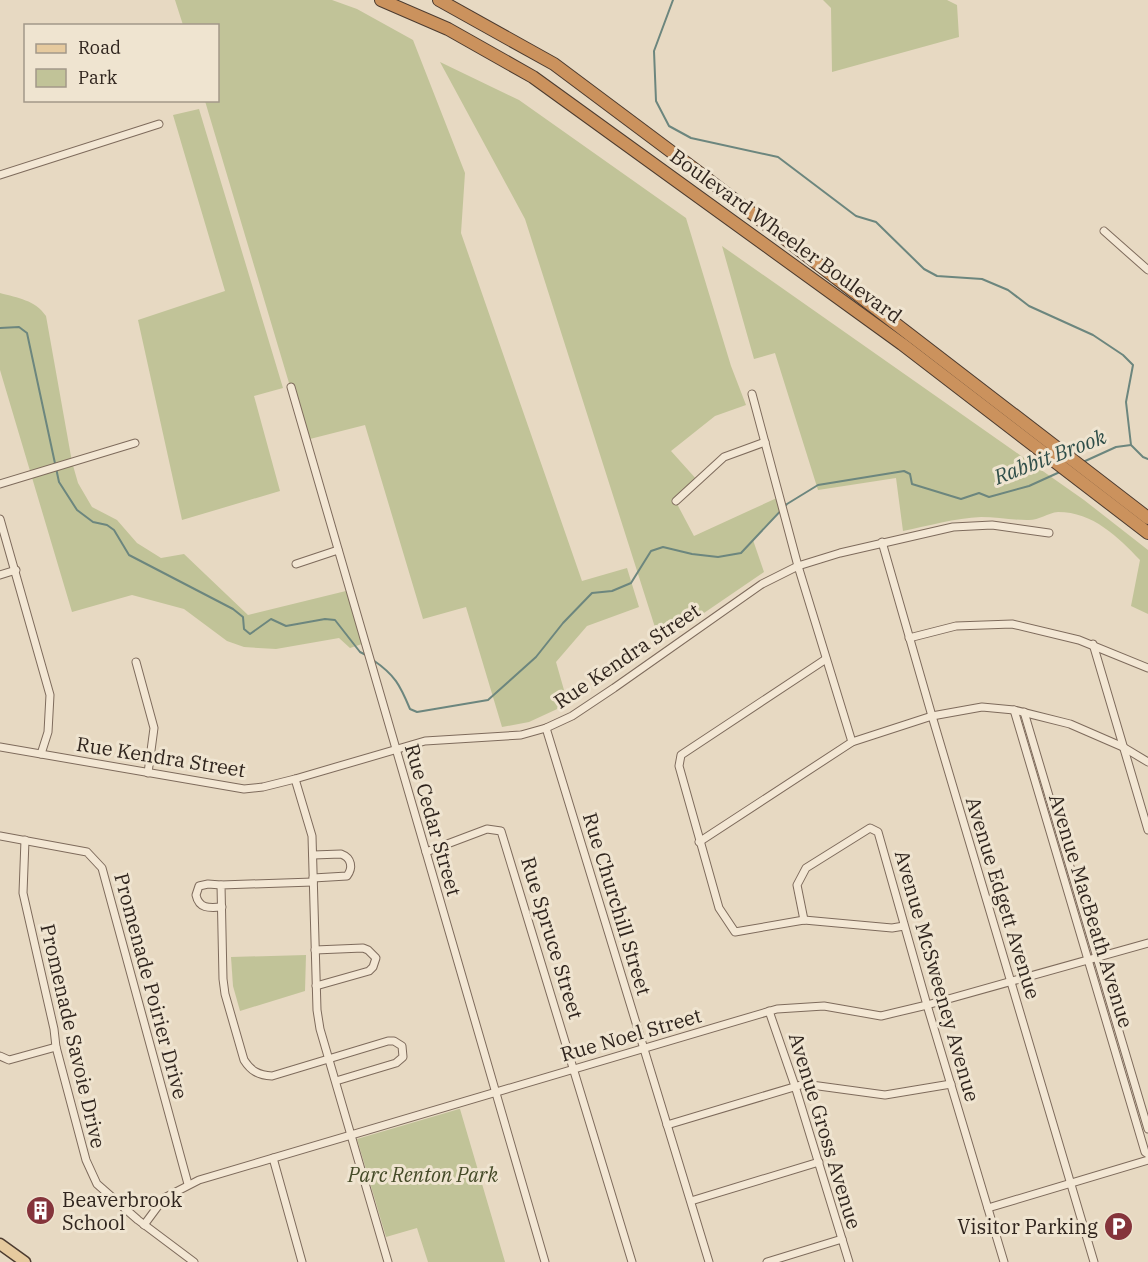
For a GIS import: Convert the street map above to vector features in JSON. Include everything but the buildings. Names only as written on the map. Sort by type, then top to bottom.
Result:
[{"type":"highway","name":"Boulevard Wheeler Boulevard","points":[[381,0],[448,29],[532,77],[902,344],[1148,533]]},
{"type":"highway","name":"Boulevard Wheeler Boulevard","points":[[439,0],[554,64],[697,171],[1148,518]]},
{"type":"main road","points":[[0,1244],[25,1262]]},
{"type":"street","points":[[0,175],[159,124]]},
{"type":"street","points":[[1104,231],[1148,270]]},
{"type":"street","name":"Rue Cedar Street","points":[[291,387],[544,1262]]},
{"type":"street","points":[[752,394],[798,567],[852,742]]},
{"type":"street","points":[[676,501],[724,457],[765,442]]},
{"type":"street","points":[[0,484],[135,443]]},
{"type":"street","points":[[0,519],[50,694],[48,732],[41,754]]},
{"type":"street","name":"Rue Kendra Street","points":[[0,747],[244,789],[295,779],[425,741],[521,735],[546,728],[572,716],[762,584],[798,567],[882,542],[963,527],[992,525],[1049,532]]},
{"type":"street","name":"Avenue Edgett Avenue","points":[[882,542],[1094,1262]]},
{"type":"street","points":[[296,564],[338,550]]},
{"type":"street","points":[[0,575],[15,570]]},
{"type":"street","points":[[909,638],[956,626],[1012,624],[1093,644],[1148,668]]},
{"type":"street","points":[[1093,644],[1148,830]]},
{"type":"street","points":[[826,659],[681,755],[679,766],[699,843],[719,908],[735,932],[804,920],[892,928],[904,926]]},
{"type":"street","points":[[136,662],[154,728],[148,773]]},
{"type":"street","points":[[699,843],[852,742],[932,716],[982,707],[1024,712],[1070,724],[1124,747],[1148,762]]},
{"type":"street","name":"Avenue MacBeath Avenue","points":[[1014,710],[1145,1152],[1148,1154]]},
{"type":"street","name":"Avenue MacBeath Avenue","points":[[1024,712],[1148,1129]]},
{"type":"street","name":"Rue Churchill Street","points":[[546,728],[643,1049],[694,1200],[709,1262]]},
{"type":"street","points":[[295,779],[312,836],[318,1019],[388,1262]]},
{"type":"street","name":"Avenue McSweeney Avenue","points":[[804,920],[797,885],[806,868],[870,828],[878,832],[1004,1262]]},
{"type":"street","name":"Rue Spruce Street","points":[[426,852],[487,829],[501,831],[632,1262]]},
{"type":"street","name":"Promenade Poirier Drive","points":[[0,836],[87,852],[102,868],[188,1184]]},
{"type":"street","name":"Promenade Savoie Drive","points":[[25,840],[23,892],[56,1047],[86,1160],[97,1184],[144,1225],[194,1262]]},
{"type":"street","points":[[222,908],[200,905],[196,895],[199,886],[313,880],[346,876],[351,868],[351,863],[345,855],[313,855]]},
{"type":"street","points":[[221,885],[225,994],[244,1060],[250,1069],[260,1075],[272,1076],[388,1041],[394,1041],[402,1047],[403,1057],[396,1063],[336,1081]]},
{"type":"street","name":"Rue Noel Street","points":[[144,1225],[164,1198],[188,1184],[769,1011],[824,1005],[881,1016],[1148,943]]},
{"type":"street","points":[[315,950],[363,948],[376,958],[374,967],[369,971],[316,987]]},
{"type":"street","name":"Avenue Gross Avenue","points":[[769,1011],[795,1086],[849,1262]]},
{"type":"street","points":[[0,1056],[9,1060],[56,1047]]},
{"type":"street","points":[[667,1125],[804,1084],[885,1095],[951,1084]]},
{"type":"street","points":[[1127,1090],[1136,1088]]},
{"type":"street","points":[[273,1158],[302,1262]]},
{"type":"street","points":[[988,1208],[1148,1160]]},
{"type":"street","points":[[694,1200],[819,1162]]},
{"type":"street","points":[[767,1262],[842,1239]]},
{"type":"green space","points":[[175,0],[332,0],[357,9],[413,40],[465,173],[461,233],[582,581],[627,568],[639,607],[587,626],[556,662],[568,704],[529,722],[502,727],[466,607],[423,619],[365,425],[306,440],[205,102],[219,102],[219,24],[183,24]]},
{"type":"green space","points":[[823,0],[947,0],[957,5],[959,37],[832,72],[831,8]]},
{"type":"green space","points":[[440,62],[519,100],[686,218],[731,366],[746,405],[715,416],[671,451],[698,481],[676,502],[694,536],[779,497],[783,509],[753,540],[764,572],[660,643],[525,219]]},
{"type":"green space","points":[[199,109],[283,388],[254,396],[280,491],[182,520],[138,320],[225,291],[173,115]]},
{"type":"green space","points":[[722,246],[1084,500],[1148,550],[1148,614],[1131,606],[1140,560],[1104,527],[1082,516],[1058,512],[1031,520],[971,518],[903,531],[896,478],[818,490],[775,353],[754,359]]},
{"type":"green space","points":[[0,293],[20,298],[37,306],[46,316],[72,462],[78,483],[92,507],[117,520],[137,543],[161,558],[184,554],[248,615],[350,590],[365,643],[350,648],[339,638],[276,649],[244,647],[227,641],[184,609],[132,595],[72,612],[0,370]]},
{"type":"green space","points":[[306,955],[305,991],[240,1011],[233,986],[231,957]]},
{"type":"green space","name":"Parc Renton Park","points":[[460,1109],[505,1262],[428,1262],[417,1228],[386,1237],[357,1139]]},
{"type":"waterway","points":[[673,0],[654,51],[656,101],[669,126],[691,138],[778,157],[856,216],[876,222],[924,269],[937,276],[982,279],[1008,290],[1029,306],[1093,335],[1123,355],[1133,365],[1126,402],[1131,445],[1148,459]]},
{"type":"waterway","points":[[0,328],[19,327],[27,333],[59,482],[77,510],[93,522],[107,525],[114,530],[129,555],[233,609],[243,617],[244,629],[250,634],[271,619],[286,626],[325,619],[335,620],[360,652],[366,655]]},
{"type":"waterway","name":"Rabbit Brook","points":[[1083,462],[1116,447],[1131,445]]},
{"type":"waterway","name":"Rabbit Brook","points":[[373,660],[392,676],[410,709],[417,712],[488,700],[536,657],[563,623],[592,593],[612,591],[631,583],[651,551],[663,547],[718,557],[741,553],[787,504],[818,485],[904,471],[910,474],[912,484],[961,499],[979,493],[989,497],[1029,486],[1062,471]]},
{"type":"place","name":"Beaverbrook School","points":[[41,1211]]},
{"type":"place","name":"Visitor Parking","points":[[1119,1227]]}]
